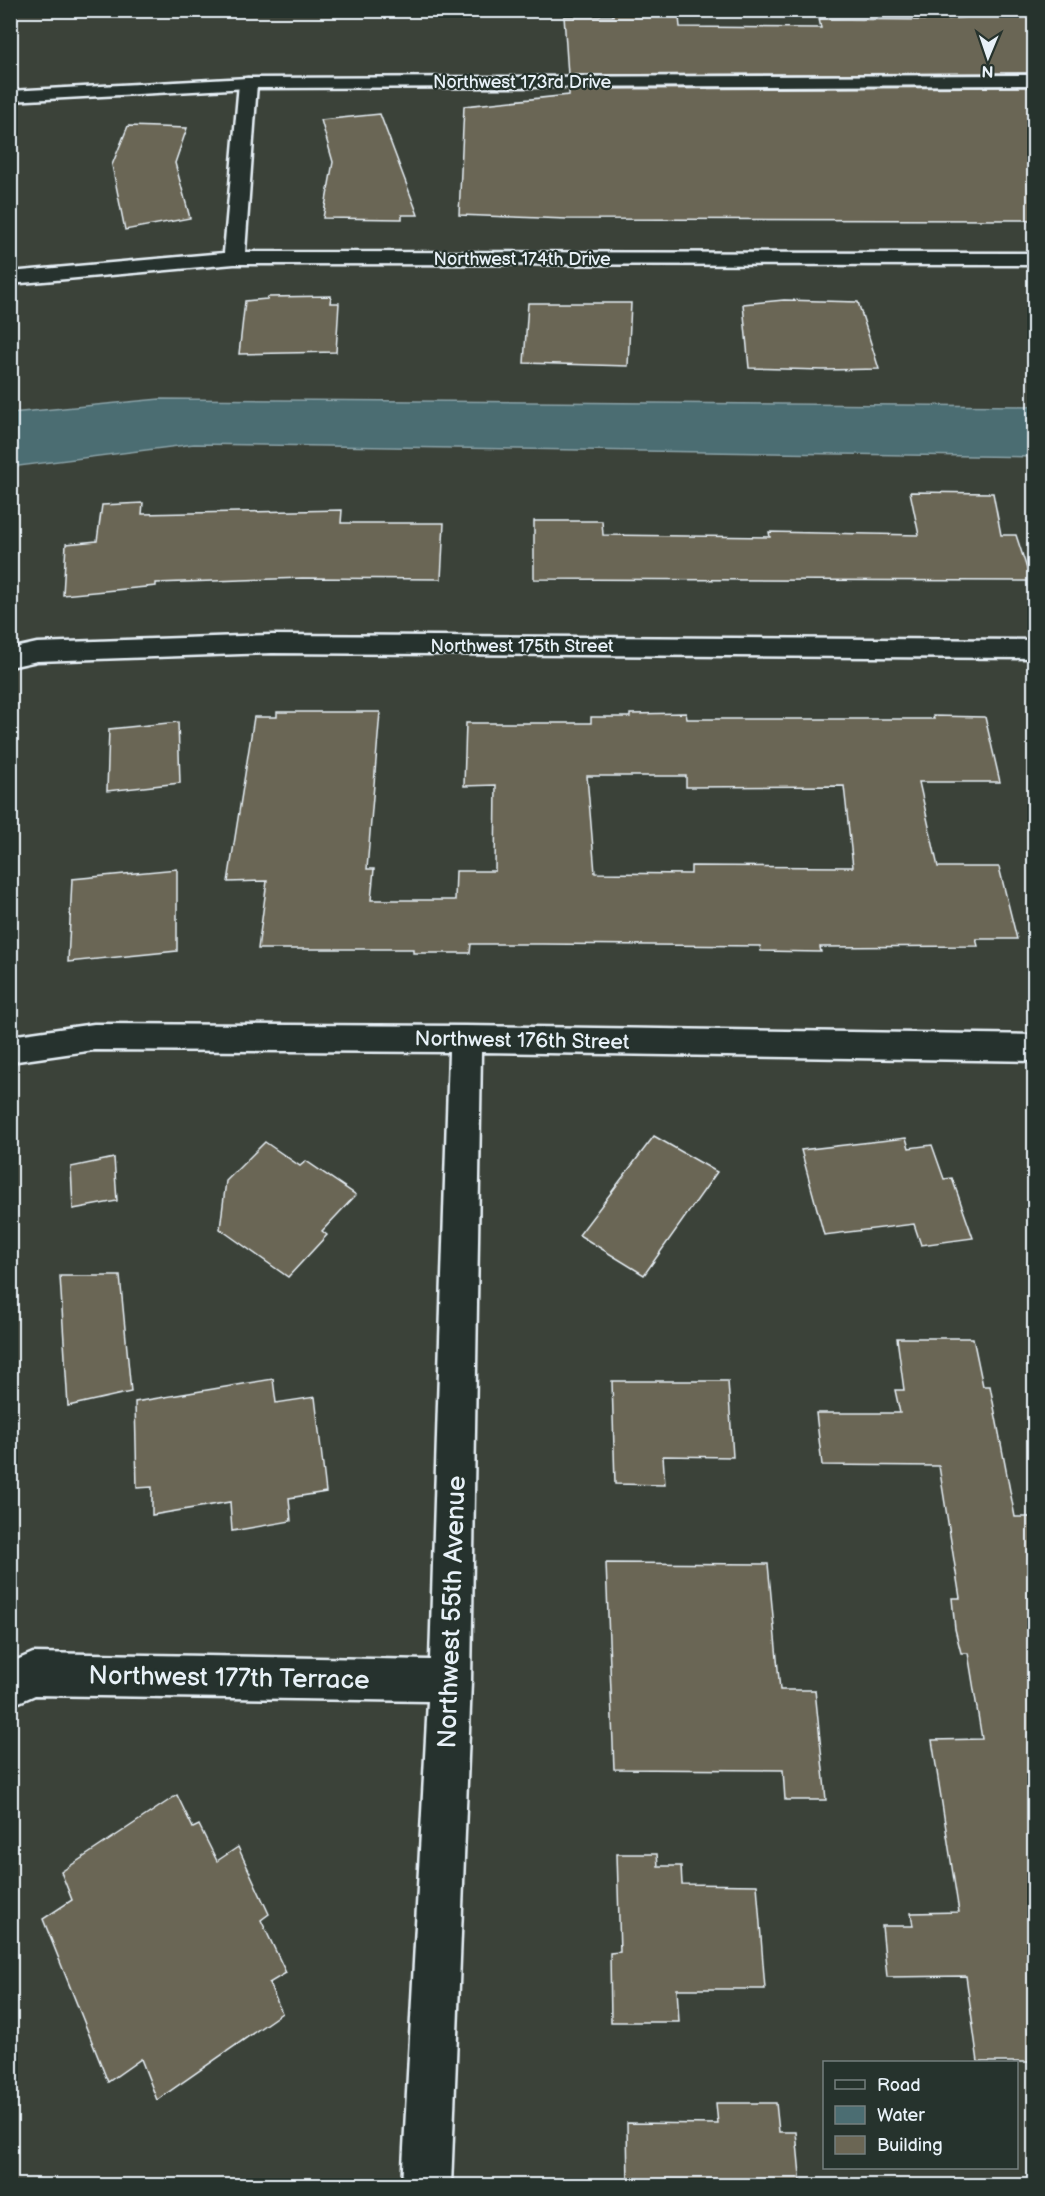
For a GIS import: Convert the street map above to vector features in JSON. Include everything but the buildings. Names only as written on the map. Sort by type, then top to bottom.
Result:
[{"type":"street","name":"Northwest 173rd Drive","points":[[10,96],[248,83],[1035,80]]},
{"type":"street","points":[[234,258],[248,83]]},
{"type":"street","name":"Northwest 174th Drive","points":[[10,278],[234,258],[1035,259]]},
{"type":"street","name":"Northwest 175th Street","points":[[10,658],[37,652],[272,644],[1035,649]]},
{"type":"street","name":"Northwest 176th Street","points":[[10,1049],[94,1037],[465,1039],[1035,1048]]},
{"type":"street","name":"Northwest 55th Avenue","points":[[426,2186],[450,1681],[465,1039]]},
{"type":"street","name":"Northwest 177th Terrace","points":[[10,1685],[33,1674],[450,1681]]},
{"type":"water","points":[[160,399],[1034,406],[1034,457],[194,444],[11,467],[11,413]]}]
